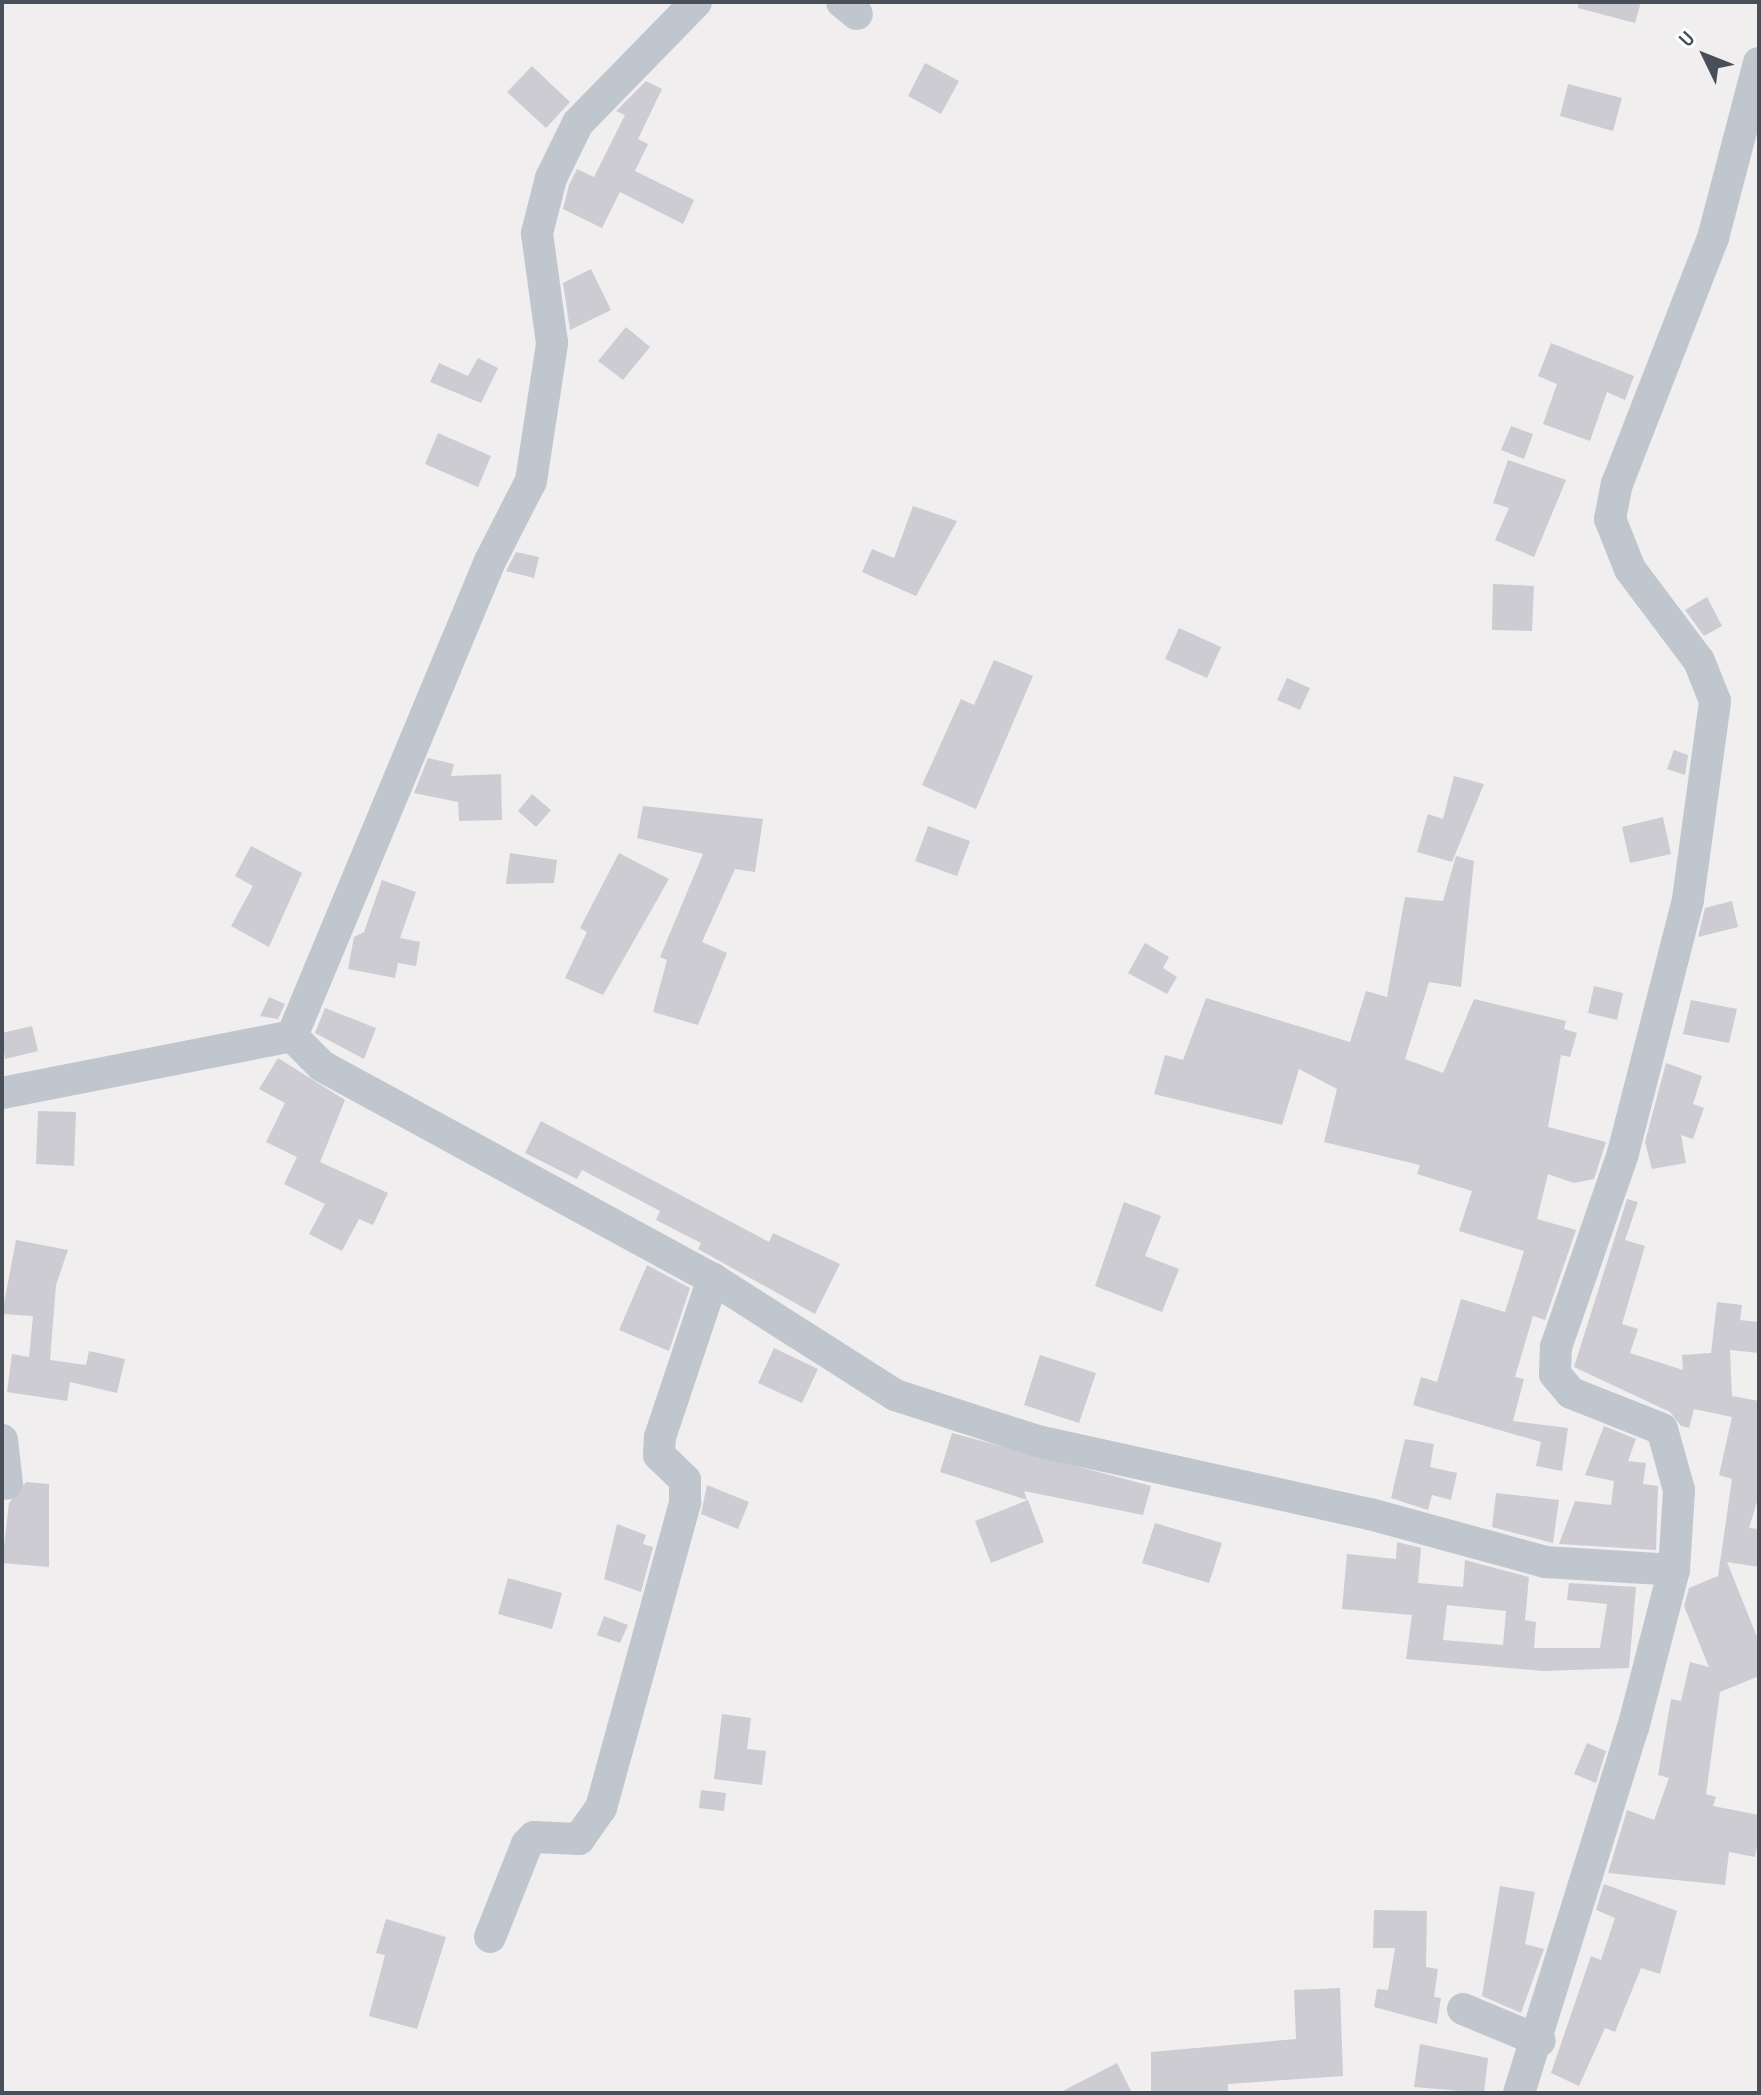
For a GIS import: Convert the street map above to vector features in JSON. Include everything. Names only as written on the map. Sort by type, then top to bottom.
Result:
[{"type":"street","points":[[292,1036],[490,561],[531,481],[552,343],[537,233],[551,178],[578,123],[696,2]]},
{"type":"street","points":[[1519,2093],[1540,2041],[1674,1570],[1679,1490],[1662,1429],[1571,1393],[1555,1374],[1556,1347],[1623,1153],[1688,899],[1715,701],[1699,661],[1630,569],[1610,519],[1617,484],[1713,238],[1759,63]]},
{"type":"street","points":[[2,1093],[292,1036]]},
{"type":"street","points":[[292,1036],[322,1066],[713,1279],[895,1395],[1037,1441],[1370,1514],[1545,1562],[1674,1570]]},
{"type":"street","points":[[490,1937],[527,1844],[534,1837],[579,1839],[601,1808],[685,1502],[685,1480],[659,1455],[660,1437],[713,1279]]},
{"type":"street","points":[[2,1440],[7,1484]]},
{"type":"street","points":[[1463,2009],[1540,2041]]},
{"type":"building","points":[[1579,2],[1641,2],[1635,23],[1578,8]]},
{"type":"building","points":[[925,63],[959,81],[941,114],[908,96]]},
{"type":"building","points":[[532,66],[570,102],[546,128],[507,92]]},
{"type":"building","points":[[646,81],[662,89],[638,139],[648,144],[635,171],[694,200],[683,224],[620,192],[602,228],[563,209],[569,185],[577,169],[594,177],[625,115],[616,111]]},
{"type":"building","points":[[1568,84],[1622,98],[1613,131],[1560,116]]},
{"type":"building","points":[[591,269],[611,310],[570,330],[563,283]]},
{"type":"building","points":[[626,327],[650,347],[623,380],[598,361]]},
{"type":"building","points":[[1551,343],[1634,376],[1625,400],[1607,392],[1590,441],[1543,424],[1557,384],[1538,376]]},
{"type":"building","points":[[478,358],[498,368],[481,403],[430,382],[439,363],[468,376]]},
{"type":"building","points":[[1511,426],[1533,434],[1524,459],[1501,450]]},
{"type":"building","points":[[438,433],[491,456],[478,487],[425,464]]},
{"type":"building","points":[[1508,460],[1566,480],[1534,557],[1495,540],[1509,508],[1493,503]]},
{"type":"building","points":[[913,506],[957,521],[916,596],[862,572],[872,549],[894,558]]},
{"type":"building","points":[[516,552],[539,557],[534,578],[506,571]]},
{"type":"building","points":[[1493,584],[1534,586],[1532,631],[1492,630]]},
{"type":"building","points":[[1707,597],[1722,626],[1704,636],[1685,610]]},
{"type":"building","points":[[1179,628],[1221,647],[1207,678],[1165,659]]},
{"type":"building","points":[[994,660],[1033,676],[976,809],[922,785],[961,699],[974,705]]},
{"type":"building","points":[[1287,678],[1310,688],[1300,710],[1277,700]]},
{"type":"building","points":[[1674,750],[1688,755],[1685,775],[1667,769]]},
{"type":"building","points":[[428,758],[454,764],[451,776],[501,774],[502,820],[459,821],[458,802],[414,793]]},
{"type":"building","points":[[1454,776],[1484,784],[1452,862],[1417,852],[1428,814],[1443,819]]},
{"type":"building","points":[[532,794],[551,810],[536,827],[518,811]]},
{"type":"building","points":[[643,806],[763,819],[755,872],[735,869],[702,942],[727,953],[698,1025],[653,1012],[667,960],[660,957],[703,854],[637,838]]},
{"type":"building","points":[[1663,817],[1671,854],[1630,863],[1622,827]]},
{"type":"building","points":[[928,826],[970,841],[957,876],[915,861]]},
{"type":"building","points":[[251,846],[302,873],[269,947],[231,926],[253,886],[235,876]]},
{"type":"building","points":[[510,853],[557,860],[554,883],[506,884]]},
{"type":"building","points":[[619,853],[669,879],[603,995],[565,978],[587,932],[580,928]]},
{"type":"building","points":[[1456,856],[1474,861],[1461,987],[1429,982],[1405,1059],[1443,1073],[1474,999],[1566,1021],[1564,1029],[1577,1033],[1570,1057],[1561,1055],[1548,1127],[1606,1142],[1594,1179],[1574,1183],[1548,1174],[1537,1219],[1576,1230],[1545,1320],[1533,1316],[1515,1377],[1524,1379],[1513,1421],[1568,1428],[1562,1471],[1536,1466],[1541,1442],[1413,1405],[1421,1377],[1437,1382],[1461,1299],[1505,1312],[1524,1251],[1459,1231],[1472,1191],[1417,1174],[1420,1165],[1324,1142],[1337,1089],[1299,1069],[1282,1125],[1154,1094],[1165,1055],[1183,1060],[1206,998],[1350,1042],[1366,991],[1387,997],[1405,897],[1443,901]]},
{"type":"building","points":[[382,880],[416,892],[400,938],[420,942],[416,966],[398,963],[395,978],[348,969],[354,937],[364,932]]},
{"type":"building","points":[[1732,901],[1738,927],[1698,937],[1705,908]]},
{"type":"building","points":[[1145,943],[1169,957],[1163,968],[1177,977],[1167,994],[1128,973]]},
{"type":"building","points":[[1594,986],[1623,993],[1617,1020],[1588,1013]]},
{"type":"building","points":[[269,997],[285,1004],[278,1019],[260,1016]]},
{"type":"building","points":[[1691,1000],[1737,1009],[1729,1043],[1683,1034]]},
{"type":"building","points":[[325,1008],[376,1028],[364,1059],[315,1033]]},
{"type":"building","points":[[32,1026],[38,1051],[5,1059],[2,1033]]},
{"type":"building","points":[[278,1058],[345,1100],[320,1162],[388,1193],[373,1225],[359,1219],[342,1251],[309,1234],[325,1204],[284,1184],[297,1157],[266,1142],[285,1103],[259,1089]]},
{"type":"building","points":[[1666,1063],[1702,1076],[1693,1104],[1704,1108],[1693,1139],[1681,1135],[1686,1163],[1652,1169],[1645,1142]]},
{"type":"building","points":[[38,1111],[76,1112],[74,1166],[36,1164]]},
{"type":"building","points":[[541,1121],[769,1242],[773,1233],[840,1264],[815,1314],[698,1249],[701,1243],[656,1220],[660,1211],[582,1170],[577,1179],[525,1153]]},
{"type":"building","points":[[1627,1199],[1638,1202],[1625,1240],[1645,1246],[1622,1324],[1638,1329],[1630,1353],[1683,1370],[1682,1355],[1711,1353],[1717,1302],[1742,1305],[1740,1320],[1759,1322],[1759,1353],[1730,1350],[1732,1396],[1759,1401],[1759,1495],[1749,1528],[1759,1529],[1759,1567],[1727,1562],[1759,1642],[1759,1676],[1720,1692],[1706,1794],[1716,1797],[1713,1806],[1759,1815],[1759,1836],[1755,1857],[1729,1852],[1725,1885],[1608,1873],[1627,1810],[1654,1820],[1669,1778],[1658,1775],[1671,1699],[1681,1701],[1690,1662],[1709,1667],[1684,1606],[1689,1588],[1718,1576],[1732,1479],[1719,1475],[1732,1417],[1694,1409],[1689,1428],[1681,1426],[1670,1412],[1574,1367]]},
{"type":"building","points":[[1124,1202],[1161,1216],[1145,1256],[1179,1269],[1162,1312],[1095,1286]]},
{"type":"building","points":[[16,1240],[68,1250],[56,1285],[50,1360],[86,1365],[89,1351],[125,1359],[117,1393],[70,1382],[67,1401],[7,1392],[12,1354],[29,1357],[33,1316],[2,1314]]},
{"type":"building","points":[[647,1265],[690,1288],[669,1351],[619,1330]]},
{"type":"building","points":[[774,1348],[818,1369],[802,1403],[758,1383]]},
{"type":"building","points":[[1040,1355],[1096,1373],[1079,1423],[1024,1405]]},
{"type":"building","points":[[1604,1426],[1636,1439],[1628,1461],[1646,1463],[1643,1484],[1658,1486],[1656,1550],[1559,1544],[1575,1501],[1611,1505],[1614,1481],[1585,1475]]},
{"type":"building","points":[[952,1433],[1151,1486],[1143,1515],[1024,1491],[1027,1500],[940,1472]]},
{"type":"building","points":[[1405,1439],[1434,1444],[1430,1467],[1457,1473],[1451,1500],[1432,1495],[1428,1510],[1391,1498]]},
{"type":"building","points":[[26,1482],[49,1484],[49,1567],[2,1563],[9,1503]]},
{"type":"building","points":[[707,1485],[749,1502],[738,1529],[701,1514]]},
{"type":"building","points":[[1496,1493],[1559,1500],[1553,1543],[1492,1527]]},
{"type":"building","points":[[1028,1500],[1044,1542],[991,1563],[975,1521]]},
{"type":"building","points":[[1155,1523],[1222,1543],[1209,1583],[1142,1563]]},
{"type":"building","points":[[617,1524],[646,1535],[643,1544],[653,1547],[641,1592],[604,1579]]},
{"type":"building","points":[[1397,1542],[1421,1548],[1418,1583],[1463,1587],[1465,1560],[1529,1577],[1525,1620],[1536,1622],[1534,1648],[1600,1648],[1607,1604],[1567,1600],[1569,1583],[1636,1587],[1629,1668],[1543,1671],[1406,1659],[1412,1615],[1342,1609],[1347,1554],[1396,1559]],"holes":[[[1447,1605],[1506,1611],[1503,1645],[1443,1640]]]},
{"type":"building","points":[[508,1578],[562,1593],[552,1629],[498,1614]]},
{"type":"building","points":[[604,1616],[628,1625],[620,1643],[597,1635]]},
{"type":"building","points":[[722,1714],[751,1718],[747,1749],[766,1751],[762,1785],[714,1779]]},
{"type":"building","points":[[1587,1743],[1606,1751],[1596,1783],[1574,1774]]},
{"type":"building","points":[[701,1790],[726,1793],[724,1811],[699,1808]]},
{"type":"building","points":[[1604,1884],[1677,1911],[1660,1974],[1641,1968],[1615,2032],[1605,2028],[1579,2086],[1551,2073],[1591,1956],[1601,1960],[1615,1918],[1596,1910]]},
{"type":"building","points":[[1500,1886],[1535,1892],[1525,1944],[1544,1949],[1521,2013],[1482,1996]]},
{"type":"building","points":[[1374,1910],[1427,1911],[1426,1967],[1438,1969],[1434,1997],[1441,1998],[1437,2024],[1374,2007],[1377,1989],[1388,1990],[1395,1948],[1373,1948]]},
{"type":"building","points":[[386,1919],[446,1937],[417,2029],[369,2016],[385,1955],[376,1953]]},
{"type":"building","points":[[1340,1988],[1343,2076],[1228,2084],[1228,2093],[1151,2093],[1151,2052],[1296,2039],[1294,1990]]},
{"type":"building","points":[[1420,2044],[1488,2058],[1484,2093],[1414,2087]]},
{"type":"building","points":[[1117,2063],[1132,2093],[1059,2093]]}]
